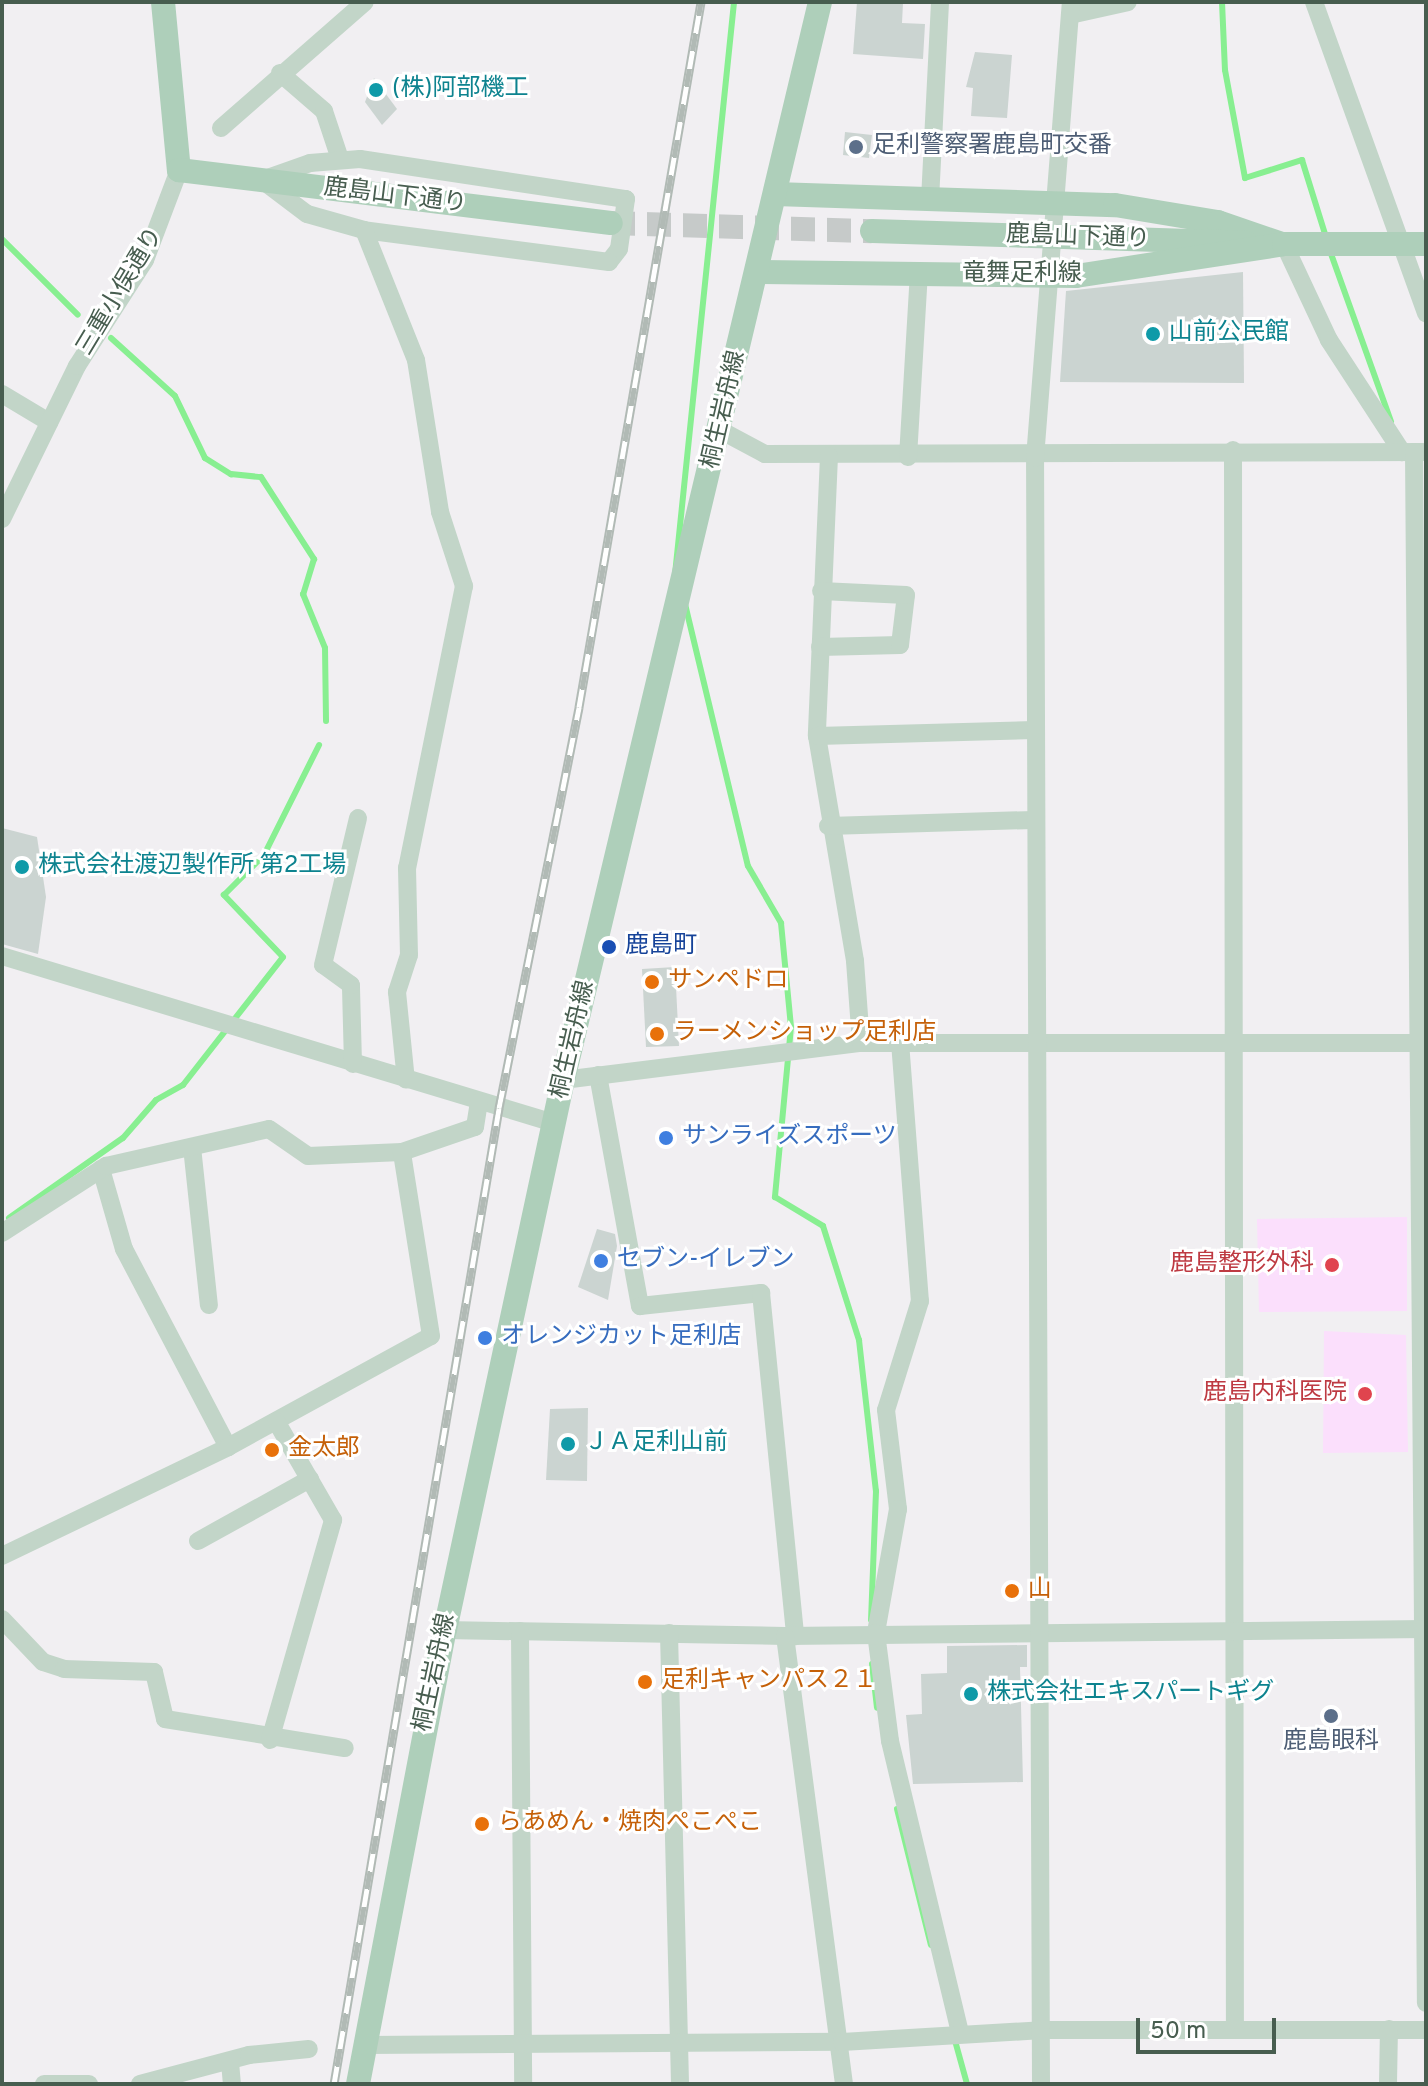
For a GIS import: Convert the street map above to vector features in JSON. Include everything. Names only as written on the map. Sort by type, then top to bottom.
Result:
[{"type":"main road","name":"三重小俣通り","points":[[163,2],[179,170]]},
{"type":"main road","name":"桐生岩舟線","points":[[358,2084],[445,1630],[563,1080],[820,2]]},
{"type":"main road","name":"鹿島山下通り","points":[[179,170],[611,223]]},
{"type":"main road","name":"竜舞足利線","points":[[775,194],[1056,202],[1218,222],[1284,244]]},
{"type":"main road","name":"鹿島山下通り","points":[[872,231],[1284,244]]},
{"type":"main road","name":"竜舞足利線","points":[[758,272],[1050,277],[1138,270],[1284,244],[1426,244]]},
{"type":"street","points":[[221,128],[280,73],[365,2]]},
{"type":"street","points":[[930,200],[940,2]]},
{"type":"street","points":[[1041,2084],[1040,1631],[1033,1044],[1035,458],[1070,9],[1128,2]]},
{"type":"street","points":[[1314,2],[1426,313]]},
{"type":"street","points":[[280,73],[324,111],[340,159]]},
{"type":"street","points":[[340,159],[626,199],[619,249],[609,262],[364,230],[307,214],[262,180],[340,159]]},
{"type":"street","name":"三重小俣通り","points":[[2,519],[49,422],[145,260],[179,170]]},
{"type":"street","points":[[364,230],[416,360],[440,512],[464,586],[407,868],[409,955],[397,992],[406,1080]]},
{"type":"street","points":[[1284,244],[1329,340],[1414,452],[1422,1043],[1422,1629],[1426,2003]]},
{"type":"street","points":[[908,457],[919,274]]},
{"type":"street","points":[[2,394],[49,422]]},
{"type":"street","points":[[720,430],[765,454],[1035,458],[1233,450],[1414,452]]},
{"type":"street","points":[[1233,450],[1235,2028]]},
{"type":"street","points":[[829,456],[817,736],[828,826],[855,961],[861,1043]]},
{"type":"street","points":[[820,647],[900,645],[906,595],[821,591]]},
{"type":"street","points":[[817,736],[1034,730]]},
{"type":"street","points":[[353,1064],[351,985],[323,965],[358,818]]},
{"type":"street","points":[[828,826],[1034,820]]},
{"type":"street","points":[[2,956],[554,1123]]},
{"type":"street","points":[[900,1042],[920,1301],[886,1410],[898,1509],[876,1633],[890,1741],[953,2033]]},
{"type":"street","points":[[563,1080],[861,1043],[1234,1046],[1422,1043]]},
{"type":"street","points":[[598,1075],[640,1306],[761,1293],[790,1636],[842,2042],[844,2084]]},
{"type":"street","points":[[2,1233],[101,1169],[269,1129],[308,1156],[402,1152],[475,1127],[479,1102]]},
{"type":"street","points":[[192,1147],[209,1305]]},
{"type":"street","points":[[2,1556],[228,1447],[431,1336],[402,1152]]},
{"type":"street","points":[[101,1169],[124,1249],[228,1447]]},
{"type":"street","points":[[270,1740],[333,1520],[276,1421]]},
{"type":"street","points":[[198,1541],[310,1479]]},
{"type":"street","points":[[2,1619],[43,1662],[64,1669],[154,1672],[165,1719],[270,1740],[345,1748]]},
{"type":"street","points":[[445,1630],[790,1636],[1422,1629]]},
{"type":"street","points":[[520,1631],[523,2084]]},
{"type":"street","points":[[669,1633],[683,2043],[680,2084]]},
{"type":"street","points":[[1388,2084],[1389,2029]]},
{"type":"street","points":[[365,2045],[842,2042],[1042,2030],[1426,2030]]},
{"type":"street","points":[[140,2084],[230,2062],[309,2049]]},
{"type":"street","points":[[230,2062],[232,2084]]},
{"type":"street","points":[[44,2084],[89,2084]]},
{"type":"shaded area","name":"鹿島整形外科","points":[[1407,1217],[1407,1311],[1259,1312],[1257,1219]]},
{"type":"shaded area","name":"鹿島内科医院","points":[[1324,1331],[1406,1335],[1408,1452],[1323,1453]]},
{"type":"building","points":[[857,2],[903,3],[902,23],[925,24],[923,59],[853,54]]},
{"type":"building","points":[[975,52],[1012,55],[1007,118],[971,116],[973,88],[966,87]]},
{"type":"building","name":"(株)阿部機工","points":[[374,78],[397,109],[382,125],[365,102]]},
{"type":"building","points":[[845,132],[872,135],[869,158],[843,155]]},
{"type":"building","name":"山前公民館","points":[[1243,272],[1244,383],[1060,382],[1066,291]]},
{"type":"building","name":"株式会社渡辺製作所 第2工場","points":[[2,828],[37,837],[46,897],[38,954],[2,944]]},
{"type":"building","points":[[675,967],[679,1046],[646,1047],[642,969]]},
{"type":"building","points":[[597,1229],[615,1234],[617,1246],[608,1300],[578,1287]]},
{"type":"building","name":"ＪＡ足利山前","points":[[588,1408],[587,1481],[546,1480],[550,1409]]},
{"type":"building","name":"株式会社エキスパートギグ","points":[[1027,1645],[1027,1667],[1020,1667],[1023,1782],[913,1784],[906,1715],[922,1714],[921,1674],[947,1673],[947,1646]]},
{"type":"waterway","points":[[674,584],[734,2]]},
{"type":"waterway","points":[[1222,2],[1225,70],[1245,178],[1302,160],[1326,237]]},
{"type":"waterway","points":[[2,239],[78,315]]},
{"type":"waterway","points":[[1330,251],[1391,421]]},
{"type":"waterway","points":[[111,338],[175,396],[205,458],[231,474],[261,477],[314,559],[303,594],[325,648],[326,721]]},
{"type":"waterway","points":[[685,604],[748,866],[781,923],[791,1027],[775,1197],[823,1226],[859,1340],[876,1491],[871,1620]]},
{"type":"waterway","points":[[9,1218],[123,1138],[156,1100],[183,1085],[283,957],[224,895],[264,855],[319,745]]},
{"type":"waterway","points":[[872,1664],[877,1708]]},
{"type":"waterway","points":[[897,1809],[931,1945]]},
{"type":"waterway","points":[[954,2037],[967,2084]]},
{"type":"tunnel","points":[[611,223],[872,231]]},
{"type":"railway","points":[[334,2084],[499,1108],[579,707],[701,2]]},
{"type":"place","name":"(株)阿部機工","points":[[376,90]]},
{"type":"place","name":"足利警察署鹿島町交番","points":[[856,147]]},
{"type":"place","name":"山前公民館","points":[[1153,334]]},
{"type":"place","name":"株式会社渡辺製作所 第2工場","points":[[22,867]]},
{"type":"place","name":"鹿島町","points":[[609,947]]},
{"type":"place","name":"サンペドロ","points":[[652,982]]},
{"type":"place","name":"ラーメンショップ足利店","points":[[657,1034]]},
{"type":"place","name":"サンライズスポーツ","points":[[666,1138]]},
{"type":"place","name":"セブン-イレブン","points":[[601,1261]]},
{"type":"place","name":"鹿島整形外科","points":[[1332,1265]]},
{"type":"place","name":"オレンジカット足利店","points":[[485,1338]]},
{"type":"place","name":"鹿島内科医院","points":[[1365,1394]]},
{"type":"place","name":"ＪＡ足利山前","points":[[568,1444]]},
{"type":"place","name":"金太郎","points":[[272,1450]]},
{"type":"place","name":"山","points":[[1012,1591]]},
{"type":"place","name":"足利キャンパス２１","points":[[645,1682]]},
{"type":"place","name":"株式会社エキスパートギグ","points":[[971,1694]]},
{"type":"place","name":"鹿島眼科","points":[[1331,1716]]},
{"type":"place","name":"らあめん・焼肉ぺこぺこ","points":[[482,1824]]}]
